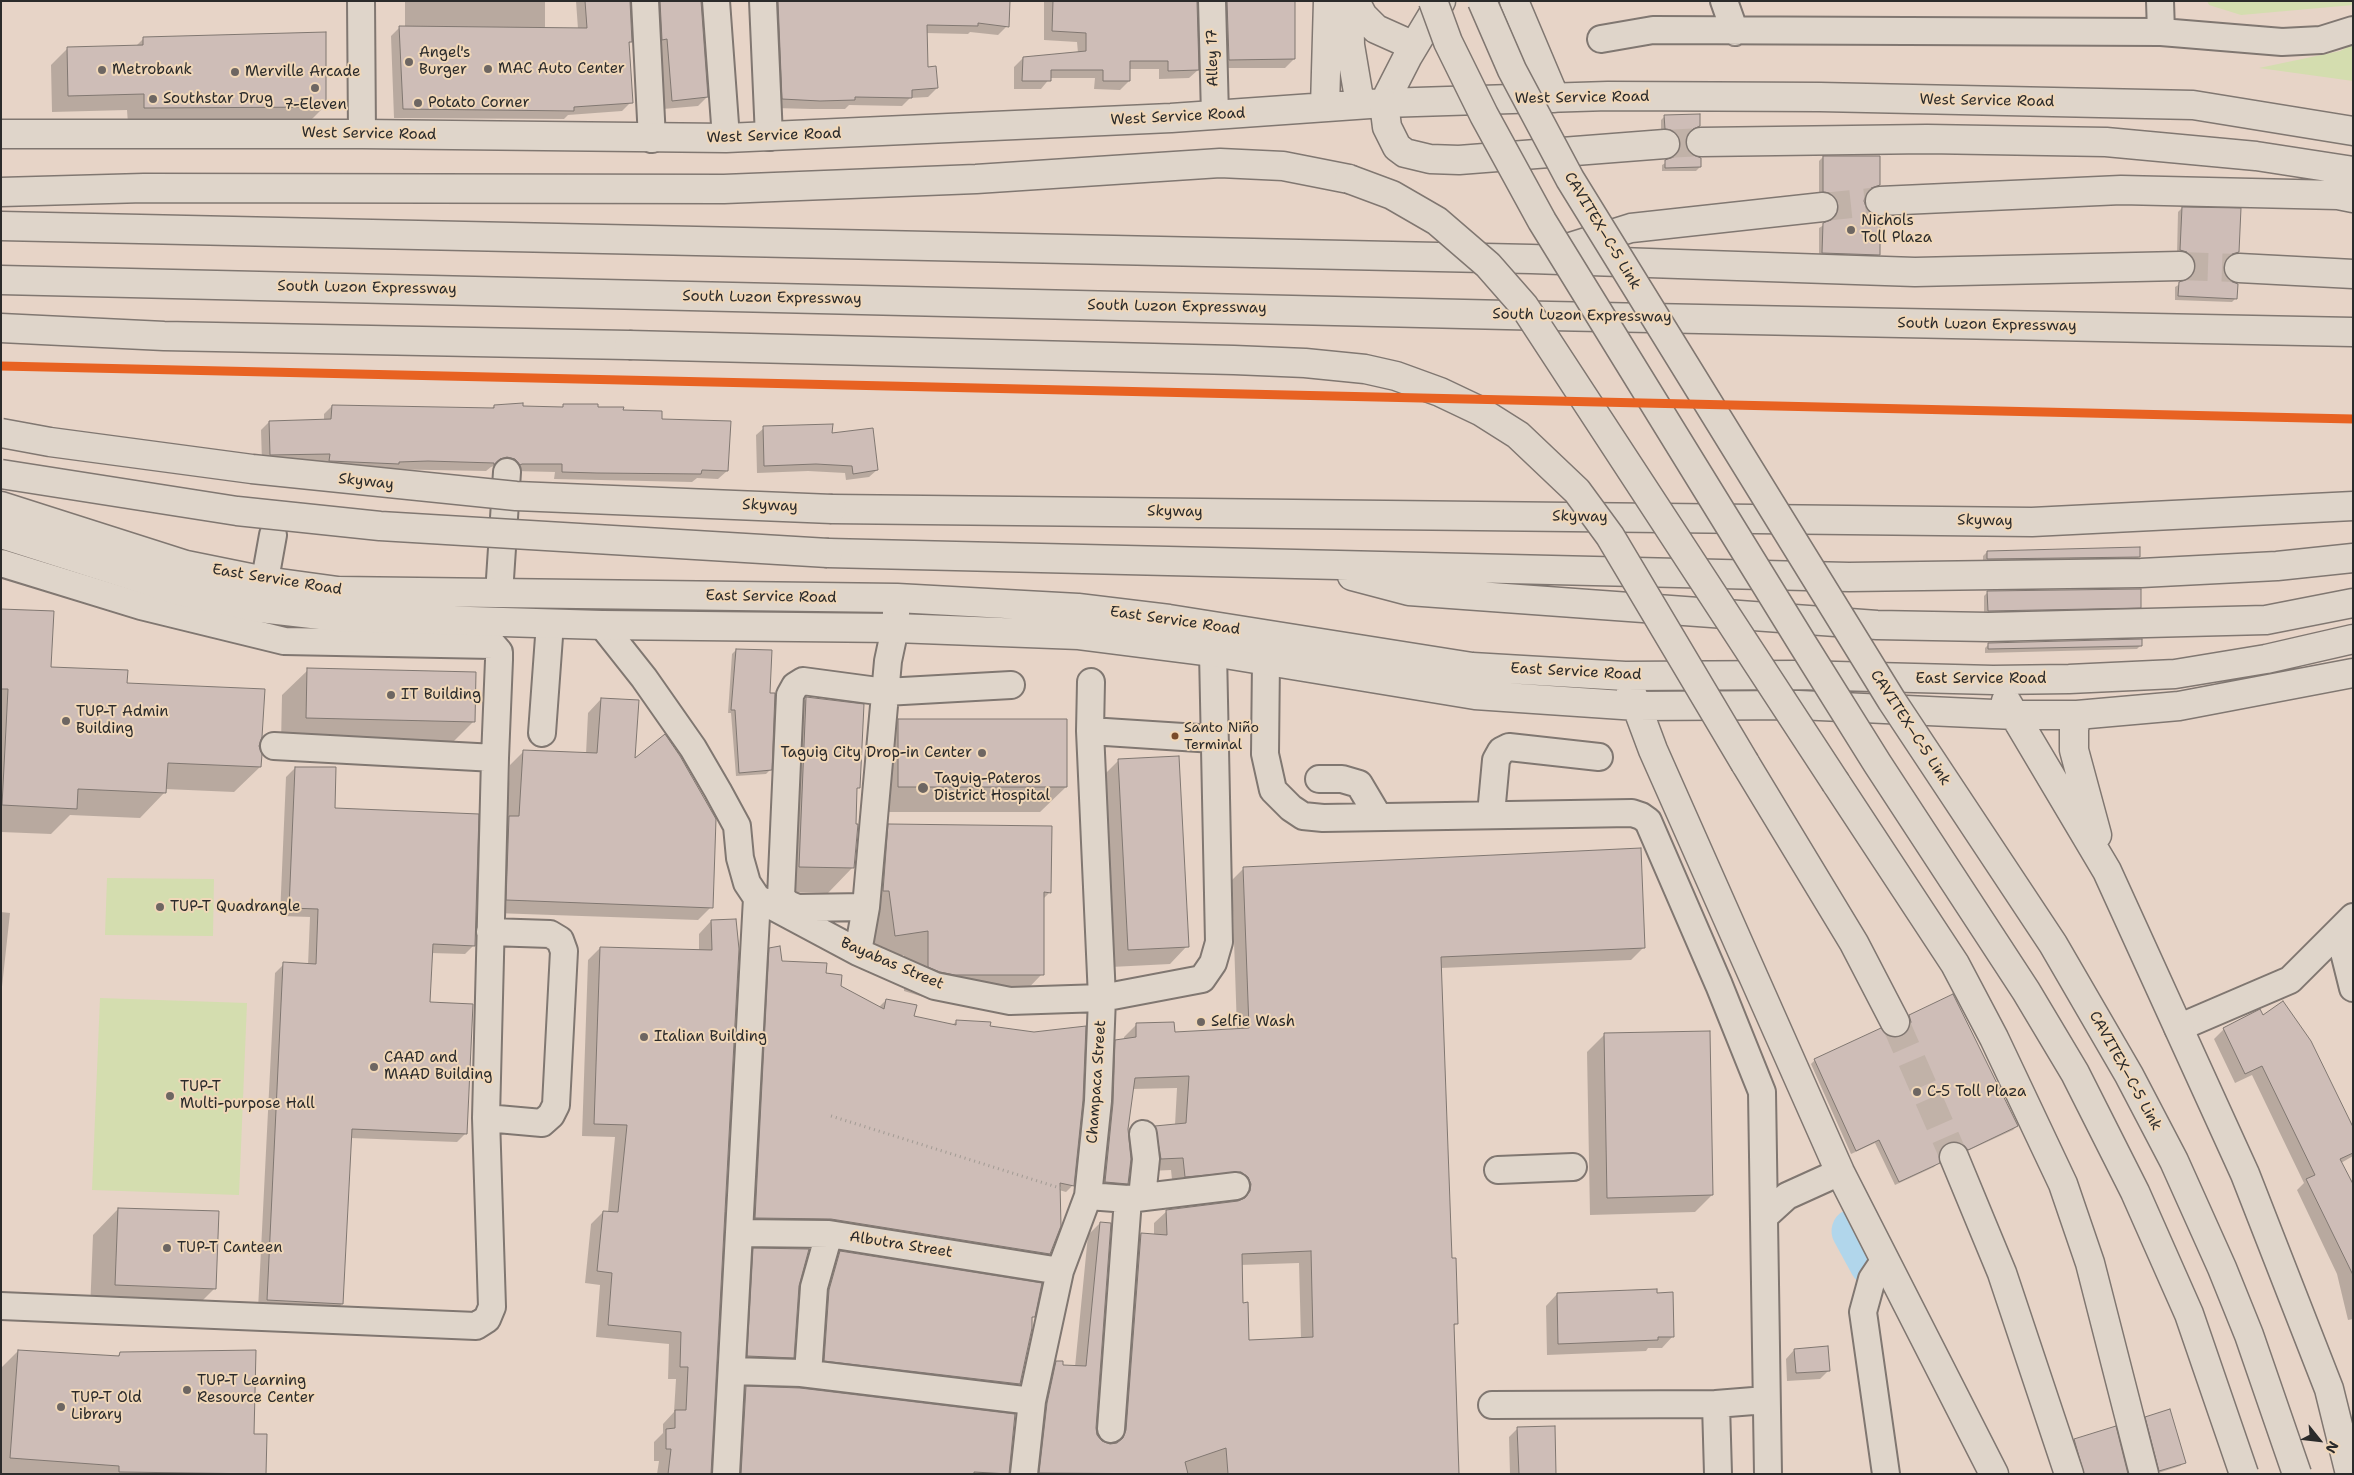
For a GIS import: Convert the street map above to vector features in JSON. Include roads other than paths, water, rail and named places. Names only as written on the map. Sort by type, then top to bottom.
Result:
[{"type":"main road","points":[[1325,107],[1328,1]]},
{"type":"main road","points":[[1349,1],[1350,45],[1372,104],[1397,147],[1405,153],[1430,159],[1459,160],[1665,144]]},
{"type":"main road","points":[[1355,1],[1362,16],[1376,29],[1414,46]]},
{"type":"main road","points":[[1433,1],[1448,42],[1480,108],[1542,221],[1802,643],[1877,763],[2026,991],[2074,1073],[2136,1192],[2189,1314],[2244,1474]]},
{"type":"main road","points":[[1372,104],[1414,46],[1441,1]]},
{"type":"main road","name":"CAVITEX–C-5 Link","points":[[1482,1],[1512,70],[1570,179],[1892,701],[2053,944],[2130,1075],[2174,1161],[2222,1268],[2249,1335],[2297,1474]]},
{"type":"main road","points":[[1514,1],[1555,98]]},
{"type":"main road","name":"West Service Road","points":[[1,134],[362,134],[652,139],[726,138],[1214,115],[1372,104],[1555,98],[1810,97],[2193,106],[2353,131]]},
{"type":"main road","points":[[1700,142],[1927,139],[2106,142],[2256,156],[2353,171]]},
{"type":"main road","points":[[1,192],[144,188],[724,189],[976,179],[1175,164],[1220,163],[1283,166],[1333,175],[1369,185],[1417,208],[1437,221],[1488,265],[1524,306],[1955,964],[1994,1038],[2063,1184],[2090,1263],[2144,1474]]},
{"type":"main road","points":[[1880,201],[2121,190],[2338,195],[2353,198]]},
{"type":"main road","points":[[1531,259],[1631,228],[1823,207]]},
{"type":"main road","points":[[1,226],[1531,259],[1915,272],[2180,266]]},
{"type":"main road","points":[[2239,268],[2353,274]]},
{"type":"main road","name":"South Luzon Expressway","points":[[1,280],[1550,316],[2353,332]]},
{"type":"main road","points":[[1,328],[164,336],[629,345],[1305,363],[1365,369],[1396,376],[1440,392],[1480,411],[1512,430],[1537,451],[1577,491],[1610,536],[1854,943],[1895,1022]]},
{"type":"main road","name":"Skyway","points":[[1,433],[50,442],[252,469],[516,496],[832,509],[2032,522],[2353,506]]},
{"type":"main road","points":[[1,474],[237,511],[370,525],[828,553],[1849,578],[2151,573],[2277,566],[2353,558]]},
{"type":"main road","name":"East Service Road","points":[[1,506],[186,565],[265,582],[338,591],[897,598],[1078,608],[1168,618],[1268,648],[1475,695],[1637,706],[1798,705],[2015,715],[2077,714],[2179,706],[2353,672]]},
{"type":"main road","name":"East Service Road","points":[[1,534],[180,591],[260,608],[338,617],[602,625],[895,628],[1079,635],[1214,652],[1268,648],[1472,667],[1625,676],[1797,675],[1993,680],[2175,674],[2266,659],[2353,638]]},
{"type":"main road","points":[[1321,565],[1376,584],[1409,591],[1877,626],[1988,627],[2266,620],[2353,603]]},
{"type":"main road","points":[[1078,608],[1079,635]]},
{"type":"main road","points":[[1625,676],[1653,750],[1840,1172],[1884,1262],[1994,1474]]},
{"type":"main road","points":[[1993,680],[2107,871],[2244,1174],[2329,1389],[2350,1474]]},
{"type":"main road","points":[[2077,714],[2074,729],[2074,750],[2107,871]]},
{"type":"main road","points":[[1954,1157],[2002,1273],[2069,1474]]},
{"type":"street","points":[[361,1],[362,134]]},
{"type":"street","points":[[645,1],[652,139]]},
{"type":"street","points":[[716,1],[726,138]]},
{"type":"street","points":[[763,1],[769,136]]},
{"type":"street","name":"Alley 17","points":[[1212,1],[1214,115]]},
{"type":"street","points":[[1724,1],[1735,32]]},
{"type":"street","points":[[2160,1],[2161,32]]},
{"type":"street","points":[[1601,39],[1653,30],[1735,32],[2161,32],[2282,42],[2321,40],[2353,30]]},
{"type":"street","points":[[499,594],[507,472]]},
{"type":"street","points":[[260,608],[273,535]]},
{"type":"street","points":[[1,563],[141,606],[284,641],[493,645],[499,652],[486,1118],[492,1306],[487,1319],[476,1326],[1,1306]]},
{"type":"street","points":[[858,952],[866,908],[888,661],[895,628],[897,598]]},
{"type":"street","points":[[542,733],[550,623]]},
{"type":"street","points":[[602,625],[644,678],[688,741],[718,792],[737,826],[740,858],[747,883],[757,898],[726,1474]]},
{"type":"street","points":[[1268,648],[1265,754],[1273,790],[1291,808],[1303,816],[1323,818],[1632,813],[1648,821],[1719,985],[1762,1092],[1768,1474]]},
{"type":"street","name":"Bayabas Street","points":[[757,898],[858,952],[935,986],[1010,1001],[1102,998],[1202,978],[1213,963],[1219,942],[1214,652]]},
{"type":"street","points":[[866,908],[797,908],[788,904],[781,896],[790,695],[795,686],[803,681],[885,692],[1011,685]]},
{"type":"street","name":"Champaca Street","points":[[1024,1474],[1032,1401],[1060,1271],[1088,1196],[1098,1101],[1102,998],[1090,731],[1091,682]]},
{"type":"street","points":[[1090,731],[1214,739]]},
{"type":"street","points":[[274,746],[495,758]]},
{"type":"street","points":[[1491,814],[1496,760],[1501,751],[1509,747],[1599,757]]},
{"type":"street","points":[[1319,779],[1342,779],[1359,784],[1378,816]]},
{"type":"street","points":[[2178,1028],[2290,980],[2349,921]]},
{"type":"street","points":[[2349,921],[2353,988]]},
{"type":"street","points":[[486,1118],[542,1123],[551,1115],[556,1106],[564,951],[560,940],[550,934],[490,932]]},
{"type":"street","points":[[1111,1429],[1135,1198],[1146,1159],[1142,1134]]},
{"type":"street","points":[[1498,1170],[1574,1167]]},
{"type":"street","points":[[1764,1217],[1787,1196],[1840,1172]]},
{"type":"street","points":[[1088,1196],[1135,1198],[1236,1186]]},
{"type":"street","name":"Albutra Street","points":[[740,1233],[830,1234],[1060,1271]]},
{"type":"street","points":[[808,1374],[814,1287],[830,1234]]},
{"type":"street","points":[[1884,1262],[1872,1279],[1863,1312],[1886,1474]]},
{"type":"street","points":[[732,1371],[808,1374],[1032,1401]]},
{"type":"street","points":[[1492,1405],[1716,1404],[1766,1400]]},
{"type":"street","points":[[1716,1404],[1718,1474]]},
{"type":"waterway","points":[[1854,1231],[1872,1264]]},
{"type":"tunnel","points":[[1665,144],[1701,142]]},
{"type":"tunnel","points":[[1823,207],[1880,201]]},
{"type":"tunnel","points":[[2180,266],[2239,268]]},
{"type":"tunnel","points":[[1895,1022],[1954,1157]]},
{"type":"place","name":"Angel's Burger","points":[[409,62]]},
{"type":"place","name":"MAC Auto Center","points":[[488,69]]},
{"type":"place","name":"Metrobank","points":[[102,70]]},
{"type":"place","name":"Merville Arcade","points":[[235,72]]},
{"type":"place","name":"7-Eleven","points":[[315,88]]},
{"type":"place","name":"Southstar Drug","points":[[153,99]]},
{"type":"place","name":"Potato Corner","points":[[418,103]]},
{"type":"place","name":"Nichols Toll Plaza","points":[[1851,230]]},
{"type":"place","name":"IT Building","points":[[391,695]]},
{"type":"place","name":"TUP-T Admin Building","points":[[66,721]]},
{"type":"place","name":"Santo Niño Terminal","points":[[1175,736]]},
{"type":"place","name":"Taguig City Drop-in Center","points":[[982,753]]},
{"type":"place","name":"Taguig-Pateros District Hospital","points":[[923,788]]},
{"type":"place","name":"TUP-T Quadrangle","points":[[160,907]]},
{"type":"place","name":"Selfie Wash","points":[[1201,1022]]},
{"type":"place","name":"Italian Building","points":[[644,1037]]},
{"type":"place","name":"CAAD and MAAD Building","points":[[374,1067]]},
{"type":"place","name":"C-5 Toll Plaza","points":[[1917,1092]]},
{"type":"place","name":"TUP-T Multi-purpose Hall","points":[[170,1096]]},
{"type":"place","name":"TUP-T Canteen","points":[[167,1248]]},
{"type":"place","name":"TUP-T Learning Resource Center","points":[[187,1390]]},
{"type":"place","name":"TUP-T Old Library","points":[[61,1407]]}]
